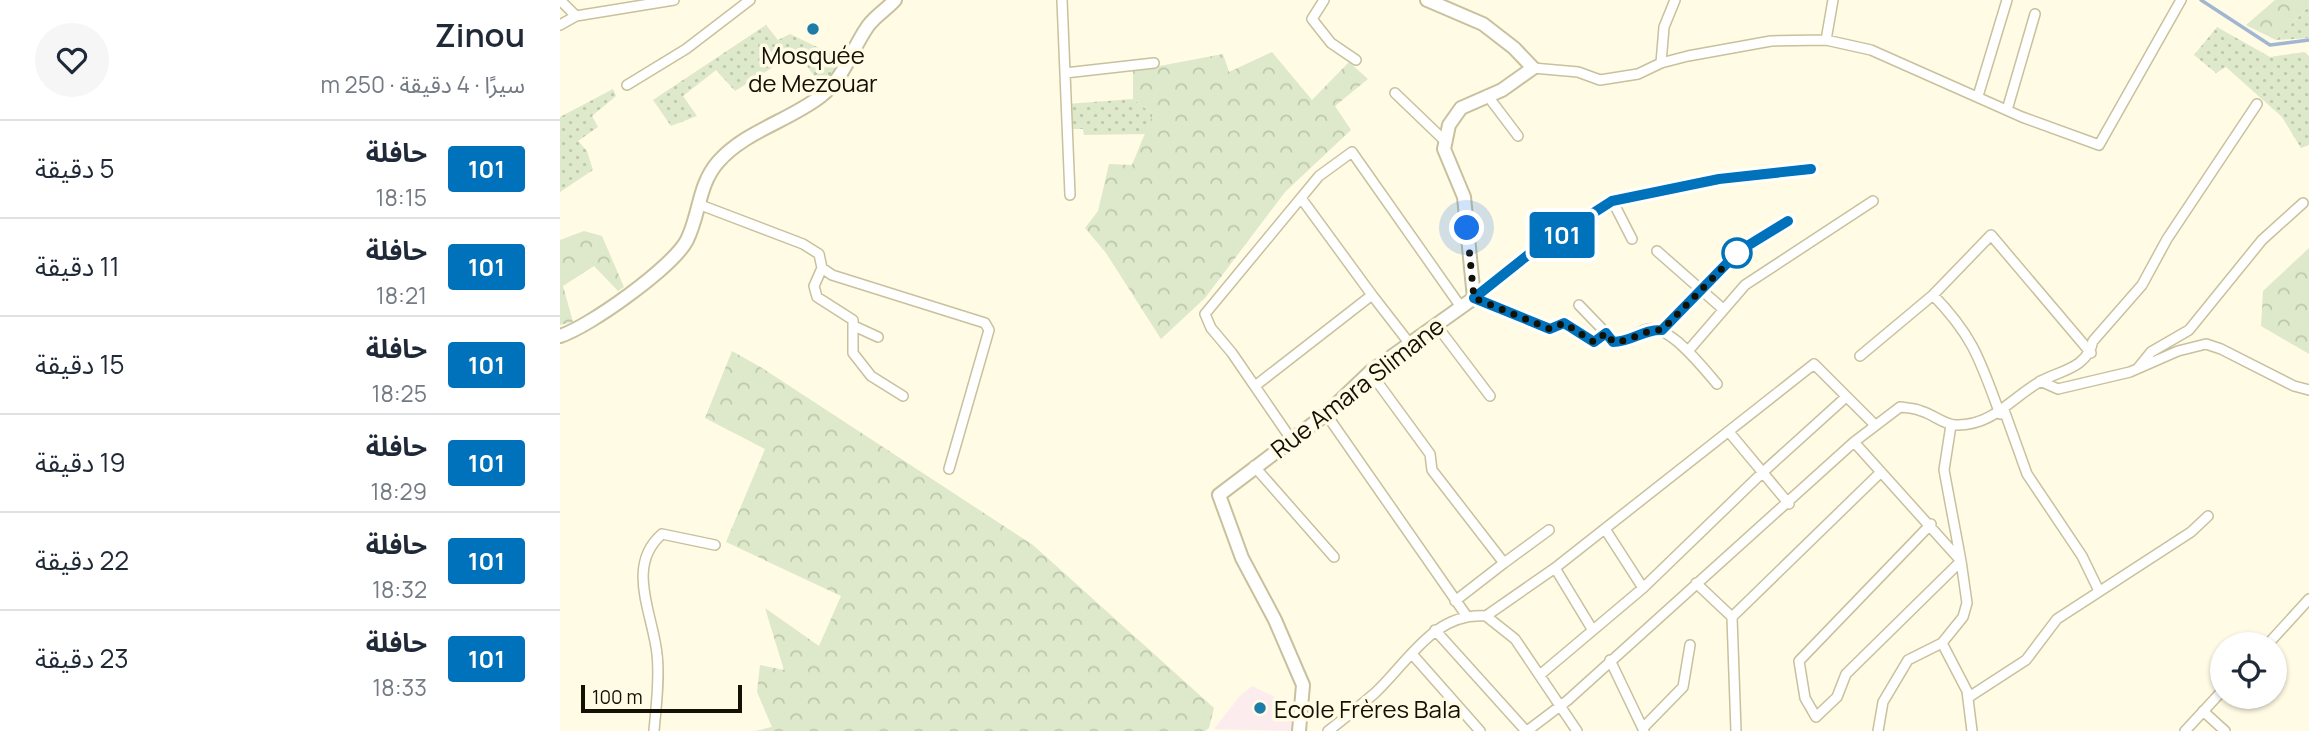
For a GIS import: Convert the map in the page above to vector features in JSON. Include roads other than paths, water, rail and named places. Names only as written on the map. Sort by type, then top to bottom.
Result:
[{"type":"street","points":[[560,0],[576,16]]},
{"type":"street","points":[[560,25],[576,16],[674,0]]},
{"type":"street","points":[[627,85],[686,49],[750,0]]},
{"type":"street","points":[[560,335],[584,326],[670,262],[686,242],[705,179],[720,160],[747,139],[819,97],[839,79],[868,25],[893,0]]},
{"type":"street","points":[[1062,0],[1070,195]]},
{"type":"street","points":[[1324,0],[1312,19],[1331,43],[1356,60]]},
{"type":"street","points":[[1427,0],[1483,24],[1514,48],[1533,68]]},
{"type":"street","points":[[1661,63],[1664,27],[1675,0]]},
{"type":"street","points":[[1826,40],[1833,0]]},
{"type":"street","points":[[1978,96],[2007,0]]},
{"type":"street","points":[[1474,298],[1464,197],[1444,149],[1449,125],[1461,108],[1502,90],[1533,68],[1578,72],[1600,80],[1638,74],[1661,63],[1771,41],[1826,40],[1871,50],[2007,110],[2099,145],[2181,0]]},
{"type":"street","points":[[2007,110],[2035,14]]},
{"type":"street","points":[[1065,73],[1154,63]]},
{"type":"street","points":[[1395,93],[1446,142]]},
{"type":"street","points":[[1487,95],[1518,136]]},
{"type":"street","points":[[1435,630],[1527,731],[1558,707],[1789,504],[1874,424],[1900,407],[1920,410],[1951,425],[2002,412],[2040,382],[2071,370],[2091,353],[2093,341],[2142,285],[2166,239],[2257,104]]},
{"type":"street","points":[[1291,439],[1211,328],[1205,314],[1319,176],[1352,152],[1461,307]]},
{"type":"street","points":[[1474,298],[1528,255],[1612,201],[1719,179],[1811,169]]},
{"type":"street","points":[[1301,198],[1410,344]]},
{"type":"street","points":[[1612,201],[1632,239]]},
{"type":"street","points":[[1688,351],[1745,285],[1873,201]]},
{"type":"street","points":[[2138,369],[2151,352],[2189,330],[2262,240],[2303,203]]},
{"type":"street","points":[[698,204],[803,244],[819,254],[822,268],[814,286],[817,297],[847,313],[854,326],[853,353],[863,368],[879,382],[903,396]]},
{"type":"street","points":[[1662,330],[1699,288],[1739,251],[1788,221]]},
{"type":"street","points":[[1860,356],[1933,295],[1991,235],[2091,353]]},
{"type":"street","points":[[1657,251],[1723,310]]},
{"type":"street","points":[[822,268],[832,275],[985,323],[989,330],[949,469]]},
{"type":"street","points":[[1255,386],[1372,295]]},
{"type":"street","points":[[1933,295],[1962,325],[1979,356],[2027,474],[2081,556],[2099,591]]},
{"type":"street","points":[[1474,298],[1550,329],[1564,323],[1594,342],[1606,333]]},
{"type":"street","name":"Rue Amara Slimane","points":[[1299,731],[1303,685],[1275,620],[1242,558],[1219,495],[1326,414],[1370,372],[1474,298]]},
{"type":"street","points":[[1579,305],[1613,342],[1626,342],[1648,329],[1662,330],[1688,351],[1717,384]]},
{"type":"street","points":[[854,326],[878,337]]},
{"type":"street","points":[[1437,326],[1490,396]]},
{"type":"street","points":[[2040,382],[2058,389],[2138,369],[2179,351],[2206,344],[2294,386],[2309,390]]},
{"type":"street","points":[[1486,617],[1555,568],[1814,364],[1874,424]]},
{"type":"street","points":[[1370,372],[1430,454],[1432,470],[1504,563]]},
{"type":"street","points":[[1541,674],[1643,588],[1762,472],[1846,397]]},
{"type":"street","points":[[1326,414],[1466,615]]},
{"type":"street","points":[[1878,731],[1882,702],[1908,660],[1942,643],[1963,617],[1967,603],[1944,470],[1951,425]]},
{"type":"street","points":[[1729,432],[1789,504]]},
{"type":"street","points":[[1854,442],[1931,524],[1961,561]]},
{"type":"street","points":[[1254,466],[1334,557]]},
{"type":"street","points":[[1732,617],[1881,472]]},
{"type":"street","points":[[1969,697],[2026,660],[2057,619],[2191,532],[2208,516]]},
{"type":"street","points":[[1931,524],[1799,661],[1805,698],[1816,717],[1837,697],[1846,674],[1961,561]]},
{"type":"street","points":[[1605,529],[1643,588]]},
{"type":"street","points":[[1455,601],[1549,530]]},
{"type":"street","points":[[654,731],[657,654],[641,583],[651,544],[662,534],[715,545]]},
{"type":"street","points":[[1555,568],[1592,629]]},
{"type":"street","points":[[1696,583],[1732,617],[1736,731]]},
{"type":"street","points":[[2279,632],[2309,599]]},
{"type":"street","points":[[1328,731],[1375,692],[1435,630],[1466,615],[1486,617],[1515,639],[1541,674],[1542,682],[1558,707],[1577,731]]},
{"type":"street","points":[[1942,643],[1969,697],[1972,731]]},
{"type":"street","points":[[1610,660],[1644,729],[1683,687],[1690,645]]},
{"type":"street","points":[[1412,654],[1480,731]]},
{"type":"street","points":[[2185,731],[2210,704]]},
{"type":"street","points":[[2203,711],[2225,731]]},
{"type":"waterway","points":[[2201,0],[2270,45],[2309,40]]},
{"type":"place","name":"Mosquée de Mezouar","points":[[813,29]]},
{"type":"place","name":"Ecole Frères Bala","points":[[1260,708]]}]
